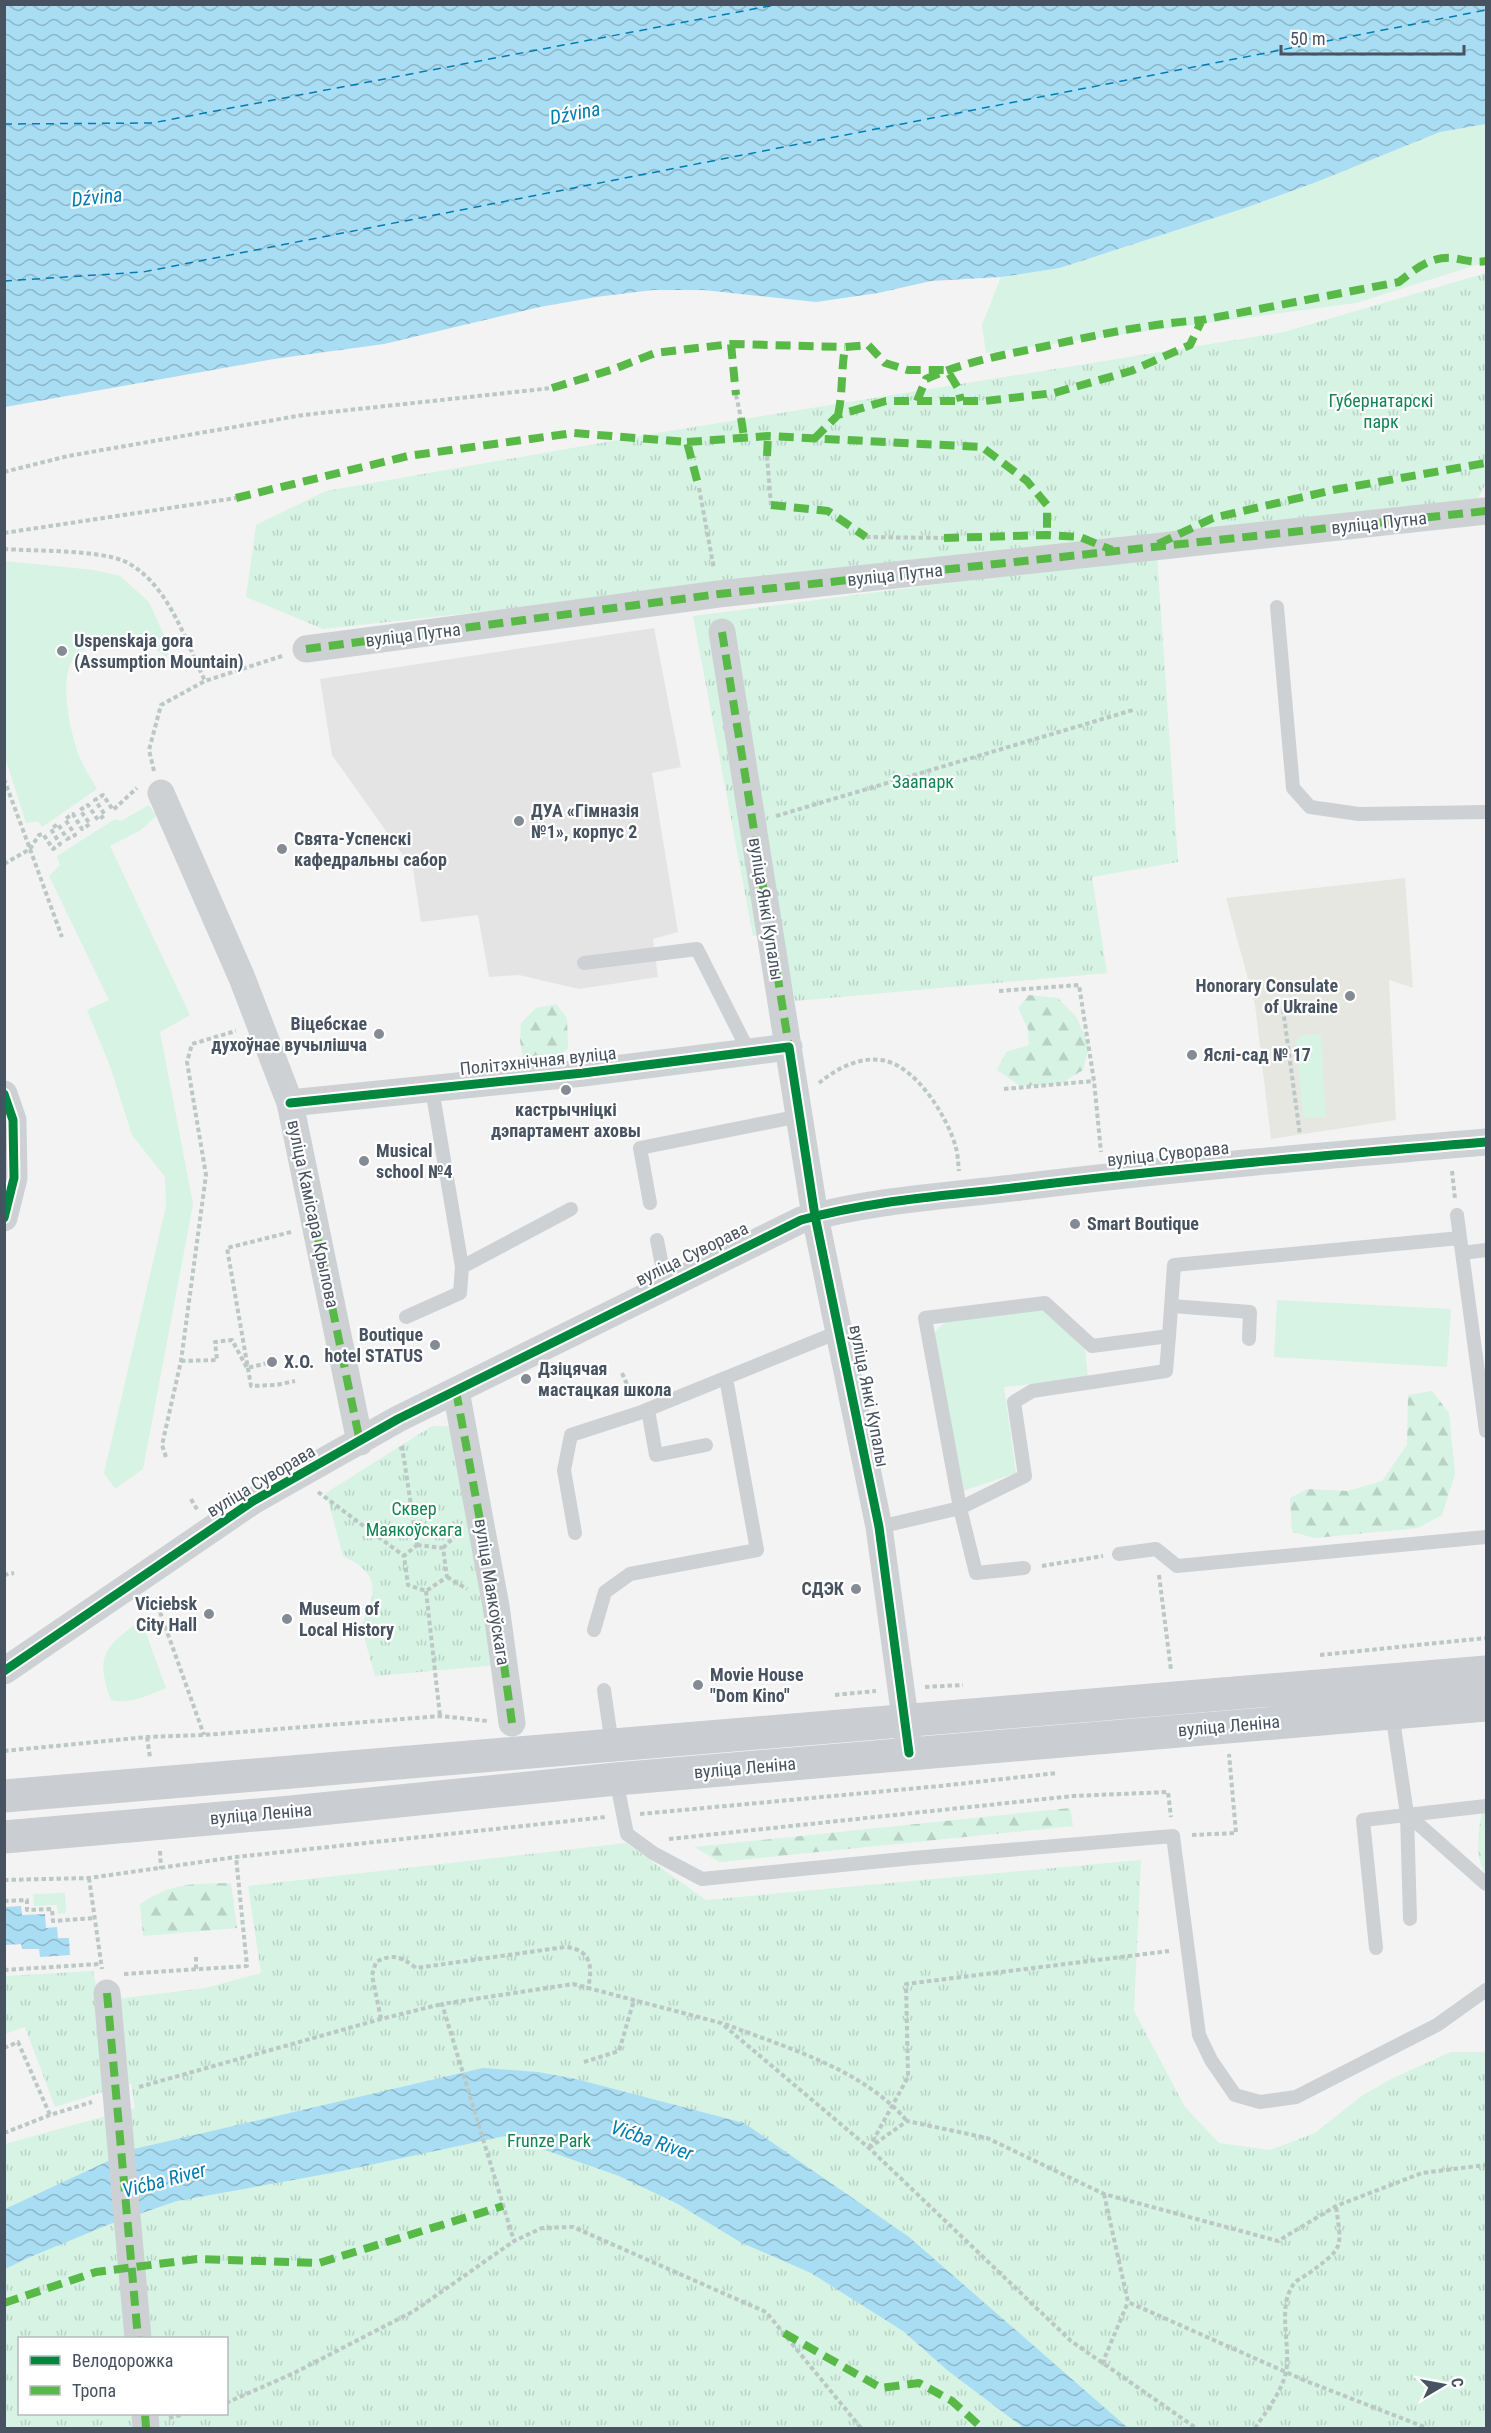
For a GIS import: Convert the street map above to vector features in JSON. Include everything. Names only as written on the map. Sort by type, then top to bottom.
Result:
[{"type":"main road","name":"вуліца Леніна","points":[[4,1796],[1486,1672]]},
{"type":"main road","name":"вуліца Леніна","points":[[4,1837],[383,1803],[616,1779],[1486,1705]]},
{"type":"street","name":"вуліца Путна","points":[[306,649],[719,594],[1486,511]]},
{"type":"street","name":"вуліца Янкі Купалы","points":[[722,632],[816,1215],[879,1527],[909,1753]]},
{"type":"street","name":"вуліца Камісара Крылова","points":[[161,793],[242,978],[290,1103],[360,1442]]},
{"type":"street","name":"Політэхнічная вуліца","points":[[290,1103],[432,1089],[789,1047]]},
{"type":"street","points":[[4,1094],[13,1120],[14,1178],[4,1218]]},
{"type":"street","name":"вуліца Суворава","points":[[4,1671],[253,1501],[398,1419],[801,1220],[846,1208],[1103,1177],[1301,1157],[1486,1142]]},
{"type":"street","name":"вуліца Маякоўскага","points":[[456,1391],[496,1606],[512,1723]]},
{"type":"street","points":[[380,1764],[383,1803]]},
{"type":"street","points":[[107,1993],[138,2337]]},
{"type":"lane","points":[[1277,607],[1293,788],[1310,807],[1359,814],[1486,812]]},
{"type":"lane","points":[[584,963],[698,949],[749,1052]]},
{"type":"lane","points":[[406,1317],[460,1293],[462,1267],[432,1089]]},
{"type":"lane","points":[[650,1203],[640,1148],[800,1116]]},
{"type":"lane","points":[[462,1267],[571,1209]]},
{"type":"lane","points":[[1456,1215],[1480,1342],[1486,1431]]},
{"type":"lane","points":[[879,1527],[960,1508],[1025,1476],[1014,1402],[1032,1391],[1166,1371],[1174,1265],[1460,1238]]},
{"type":"lane","points":[[657,1240],[666,1285]]},
{"type":"lane","points":[[1462,1253],[1486,1250]]},
{"type":"lane","points":[[1024,1568],[976,1573],[960,1508],[925,1318],[1045,1303],[1092,1346],[1169,1336]]},
{"type":"lane","points":[[1172,1306],[1250,1312],[1249,1339]]},
{"type":"lane","points":[[575,1533],[564,1470],[572,1436],[644,1411],[826,1336],[840,1333]]},
{"type":"lane","points":[[594,1630],[605,1592],[630,1574],[757,1550],[726,1378]]},
{"type":"lane","points":[[644,1411],[656,1455],[706,1445]]},
{"type":"lane","points":[[1119,1554],[1156,1549],[1178,1566],[1486,1537]]},
{"type":"lane","points":[[604,1690],[612,1745]]},
{"type":"lane","points":[[1392,1713],[1407,1814],[1410,1919]]},
{"type":"lane","points":[[616,1779],[621,1815],[627,1834],[632,1840],[702,1879],[1173,1836],[1198,2035],[1211,2060],[1235,2095],[1260,2102],[1296,2097],[1437,2025],[1486,1990]]},
{"type":"lane","points":[[1377,1948],[1363,1820],[1486,1806]]},
{"type":"lane","points":[[1407,1814],[1486,1884]]},
{"type":"path","points":[[4,472],[68,456],[303,415],[552,388]]},
{"type":"path","points":[[736,395],[741,418]]},
{"type":"path","points":[[767,456],[771,505]]},
{"type":"path","points":[[699,488],[719,594]]},
{"type":"path","points":[[4,532],[236,498]]},
{"type":"path","points":[[866,537],[944,537]]},
{"type":"path","points":[[4,549],[101,555],[123,561],[156,587],[170,607],[205,681]]},
{"type":"path","points":[[161,793],[149,750],[161,705],[205,681],[306,649]]},
{"type":"path","points":[[752,825],[1133,710]]},
{"type":"path","points":[[4,779],[62,937]]},
{"type":"path","points":[[4,864],[30,849],[39,835],[44,834],[53,849],[60,844],[51,829],[58,824],[68,839],[75,835],[65,819],[72,814],[82,830],[90,824],[80,810],[88,805],[98,820],[105,815],[95,800],[103,795],[113,810]]},
{"type":"path","points":[[999,991],[1080,984],[1102,1159]]},
{"type":"path","points":[[1283,1009],[1300,1142]]},
{"type":"path","points":[[166,1457],[162,1445],[181,1361],[206,1175],[187,1062],[192,1044],[260,1024]]},
{"type":"path","points":[[812,1089],[834,1071],[861,1061],[886,1061],[908,1073],[936,1103],[956,1147],[959,1174]]},
{"type":"path","points":[[1004,1089],[1094,1081]]},
{"type":"path","points":[[1451,1163],[1456,1215]]},
{"type":"path","points":[[295,1381],[276,1385],[251,1386],[226,1248],[315,1226]]},
{"type":"path","points":[[181,1361],[217,1360],[215,1342],[232,1340],[247,1368]]},
{"type":"path","points":[[247,1368],[272,1362]]},
{"type":"path","points":[[622,1373],[644,1411]]},
{"type":"path","points":[[398,1419],[417,1545]]},
{"type":"path","points":[[297,1478],[404,1556],[408,1585],[426,1591]]},
{"type":"path","points":[[404,1556],[417,1545],[443,1548],[447,1577],[426,1591]]},
{"type":"path","points":[[1156,1549],[1171,1670]]},
{"type":"path","points":[[1024,1568],[1119,1554]]},
{"type":"path","points":[[4,1575],[14,1573]]},
{"type":"path","points":[[147,1574],[204,1735]]},
{"type":"path","points":[[426,1591],[440,1716]]},
{"type":"path","points":[[830,1696],[877,1691]]},
{"type":"path","points":[[4,1751],[147,1737],[204,1735],[440,1716],[512,1723]]},
{"type":"path","points":[[147,1737],[151,1762]]},
{"type":"path","points":[[632,1840],[665,1840],[1073,1796],[1168,1792],[1173,1836],[1236,1833],[1229,1753]]},
{"type":"path","points":[[4,1880],[89,1878],[236,1857],[621,1815]]},
{"type":"path","points":[[160,1850],[161,1869]]},
{"type":"path","points":[[146,1973],[247,1966],[236,1857]]},
{"type":"path","points":[[89,1878],[100,1964],[105,1975],[107,1993]]},
{"type":"path","points":[[4,1902],[27,1900],[27,1910],[52,1909],[52,1921],[95,1918]]},
{"type":"path","points":[[381,2019],[372,1975],[376,1962],[387,1956],[402,1957],[416,1968],[565,1947],[575,1948],[589,1961],[592,1970],[588,1988]]},
{"type":"path","points":[[869,2148],[908,2077],[906,1984],[1152,1953]]},
{"type":"path","points":[[195,1957],[196,1971]]},
{"type":"path","points":[[4,1970],[100,1964]]},
{"type":"path","points":[[136,2088],[442,2004],[573,1984],[721,2023],[828,2064],[893,2104],[908,2121],[987,2138],[1104,2193],[1278,2241],[1336,2206],[1422,2173],[1486,2165]]},
{"type":"path","points":[[584,2062],[619,2050],[634,2000]]},
{"type":"path","points":[[442,2004],[514,2241]]},
{"type":"path","points":[[721,2023],[869,2148],[1071,2341],[1196,2428]]},
{"type":"path","points":[[4,2048],[18,2042],[50,2115]]},
{"type":"path","points":[[4,2133],[50,2115],[99,2100]]},
{"type":"path","points":[[869,2148],[908,2121]]},
{"type":"path","points":[[1102,2364],[1128,2302],[1104,2193]]},
{"type":"path","points":[[1255,2428],[1275,2397],[1286,2372],[1287,2304],[1293,2284],[1329,2260],[1341,2241],[1336,2206]]},
{"type":"path","points":[[228,2402],[294,2373],[414,2311],[514,2241],[542,2228],[573,2227],[766,2312],[861,2428]]},
{"type":"path","points":[[1128,2302],[1286,2372],[1427,2428]]},
{"type":"shaded area","name":"ДУА «Гімназія №1», корпус 2","points":[[654,628],[681,767],[652,773],[678,932],[653,939],[658,977],[579,989],[519,975],[489,977],[478,915],[421,922],[413,869],[332,755],[320,679]]},
{"type":"shaded area","points":[[1405,878],[1413,988],[1389,980],[1396,1120],[1271,1139],[1255,1005],[1226,898]]},
{"type":"green space","points":[[1486,124],[1486,262],[1356,303],[986,353],[982,325],[1001,277],[1061,268],[1245,208],[1440,132]]},
{"type":"green space","name":"Губернатарскі парк","points":[[1486,273],[1486,483],[1475,504],[323,629],[246,597],[256,525],[326,491],[663,432],[1284,332]]},
{"type":"green space","name":"Заапарк","points":[[1157,556],[1178,862],[1092,877],[1107,973],[795,1001],[782,931],[753,936],[693,616]]},
{"type":"green space","points":[[4,561],[94,570],[120,576],[149,602],[170,649],[167,657],[136,640],[113,638],[90,646],[72,661],[66,682],[70,722],[79,756],[97,789],[42,827],[38,821],[26,823],[5,757]]},
{"type":"green space","points":[[149,805],[156,816],[141,830],[110,846],[190,1015],[160,1032],[193,1204],[143,1469],[115,1489],[104,1473],[166,1206],[165,1177],[132,1135],[110,1066],[87,1010],[109,1000],[49,876],[60,865],[57,856],[115,819],[121,821]]},
{"type":"green space","points":[[1029,995],[1058,998],[1077,1018],[1089,1046],[1083,1070],[1060,1084],[1020,1086],[997,1070],[1006,1052],[1029,1045],[1028,1029],[1018,1008]]},
{"type":"green space","points":[[556,1004],[567,1018],[568,1048],[553,1064],[532,1066],[524,1060],[520,1041],[521,1023],[536,1008]]},
{"type":"green space","points":[[1321,1034],[1326,1117],[1303,1118],[1296,1041],[1302,1035]]},
{"type":"green space","points":[[1277,1300],[1451,1309],[1447,1367],[1274,1357]]},
{"type":"green space","points":[[1044,1308],[1085,1350],[1088,1378],[1004,1387],[1016,1473],[963,1491],[933,1334],[948,1319]]},
{"type":"green space","points":[[1432,1391],[1449,1413],[1455,1474],[1442,1515],[1418,1528],[1315,1538],[1292,1532],[1290,1498],[1307,1489],[1348,1491],[1382,1481],[1407,1445],[1408,1395]]},
{"type":"green space","name":"Сквер Маякоўскага","points":[[432,1426],[470,1427],[509,1664],[375,1676],[361,1626],[371,1603],[372,1585],[364,1570],[343,1556],[326,1493]]},
{"type":"green space","points":[[141,1620],[166,1688],[132,1700],[111,1700],[104,1672],[106,1653],[119,1637]]},
{"type":"green space","points":[[1070,1808],[1073,1826],[720,1862],[694,1847]]},
{"type":"green space","points":[[1486,1810],[1486,1873],[1482,1868],[1478,1844],[1482,1811]]},
{"type":"green space","name":"Frunze Park","points":[[626,1843],[706,1900],[1141,1860],[1134,2011],[1185,2107],[1219,2143],[1270,2150],[1315,2133],[1363,2095],[1393,2078],[1451,2052],[1486,2052],[1486,2428],[5,2428],[5,2144],[135,2108],[131,2083],[55,2107],[25,2027],[5,2034],[5,1976],[93,1971],[99,2001],[206,1988],[261,1973],[248,1886]]},
{"type":"green space","points":[[231,1883],[237,1928],[143,1936],[140,1904],[173,1888]]},
{"type":"green space","points":[[65,1893],[66,1913],[58,1914],[57,1905],[34,1906],[33,1894]]},
{"type":"water","name":"Dźvina","points":[[4,5],[1486,5],[1486,124],[1440,132],[1245,208],[1060,268],[1001,277],[931,281],[878,293],[816,302],[703,290],[653,290],[596,297],[540,307],[384,344],[274,359],[5,407]]},
{"type":"water","points":[[21,1906],[22,1915],[45,1914],[46,1928],[57,1927],[58,1938],[69,1938],[70,1955],[40,1957],[39,1949],[22,1949],[21,1944],[5,1945],[5,1907]]},
{"type":"water","name":"Vićba River","points":[[483,2068],[538,2072],[576,2079],[744,2123],[909,2237],[1128,2428],[1024,2428],[947,2370],[903,2331],[811,2273],[740,2242],[678,2204],[619,2176],[505,2136],[337,2172],[177,2201],[110,2224],[5,2269],[5,2209],[134,2149]]},
{"type":"ferry route","points":[[4,124],[152,123],[780,4]]},
{"type":"ferry route","points":[[4,281],[143,272],[1486,10]]},
{"type":"marked path","points":[[814,439],[838,415],[886,401],[985,401],[1054,393],[1131,371],[1190,345],[1202,320],[1399,282],[1417,268],[1438,259],[1486,261]]},
{"type":"marked path","points":[[917,401],[926,379],[969,364],[1122,330],[1202,320]]},
{"type":"marked path","points":[[731,344],[736,395]]},
{"type":"marked path","points":[[552,388],[614,369],[655,353],[731,344],[845,347]]},
{"type":"marked path","points":[[838,415],[845,347],[868,345],[885,363],[908,370],[947,370],[958,388],[961,401]]},
{"type":"marked path","points":[[741,418],[744,437]]},
{"type":"marked path","points":[[236,498],[408,456],[573,433],[687,442],[699,488]]},
{"type":"marked path","points":[[687,442],[768,436],[982,447],[1027,481],[1047,505],[1047,535]]},
{"type":"marked path","points":[[767,456],[768,436]]},
{"type":"marked path","points":[[1158,544],[1213,518],[1333,490],[1486,463]]},
{"type":"marked path","points":[[771,505],[828,511],[866,537]]},
{"type":"marked path","points":[[306,649],[719,594],[1486,511]]},
{"type":"marked path","points":[[944,538],[1047,535],[1080,537],[1112,550]]},
{"type":"marked path","points":[[722,632],[789,1047]]},
{"type":"marked path","points":[[309,1195],[360,1442]]},
{"type":"marked path","points":[[456,1391],[496,1606],[512,1723]]},
{"type":"marked path","points":[[107,1993],[138,2337]]},
{"type":"marked path","points":[[4,2303],[96,2272],[197,2259],[319,2263],[503,2206]]},
{"type":"marked path","points":[[784,2333],[881,2388],[919,2383],[952,2401],[982,2428]]},
{"type":"marked path","points":[[145,2415],[146,2428]]},
{"type":"cycle path","points":[[290,1103],[583,1073],[789,1047],[815,1216],[879,1527],[909,1753]]},
{"type":"cycle path","points":[[4,1094],[13,1120],[14,1178],[4,1218]]},
{"type":"cycle path","points":[[4,1671],[253,1501],[398,1419],[801,1220],[882,1203],[938,1196],[1195,1168],[1486,1142]]},
{"type":"place","name":"Uspenskaja gora (Assumption Mountain)","points":[[62,651]]},
{"type":"place","name":"ДУА «Гімназія №1», корпус 2","points":[[519,821]]},
{"type":"place","name":"Свята-Успенскі кафедральны сабор","points":[[282,849]]},
{"type":"place","name":"Honorary Consulate of Ukraine","points":[[1350,996]]},
{"type":"place","name":"Віцебскае духоўнае вучылішча","points":[[379,1034]]},
{"type":"place","name":"Яслі-сад № 17","points":[[1192,1055]]},
{"type":"place","name":"кастрычніцкі дэпартамент аховы","points":[[566,1090]]},
{"type":"place","name":"Musical school №4","points":[[364,1161]]},
{"type":"place","name":"Smart Boutique","points":[[1075,1224]]},
{"type":"place","name":"Boutique hotel STATUS","points":[[435,1345]]},
{"type":"place","name":"X.O.","points":[[272,1362]]},
{"type":"place","name":"Дзіцячая мастацкая школа","points":[[526,1379]]},
{"type":"place","name":"СДЭК","points":[[856,1589]]},
{"type":"place","name":"Viciebsk City Hall","points":[[209,1614]]},
{"type":"place","name":"Museum of Local History","points":[[287,1619]]},
{"type":"place","name":"Movie House \"Dom Kino\"","points":[[698,1685]]}]
